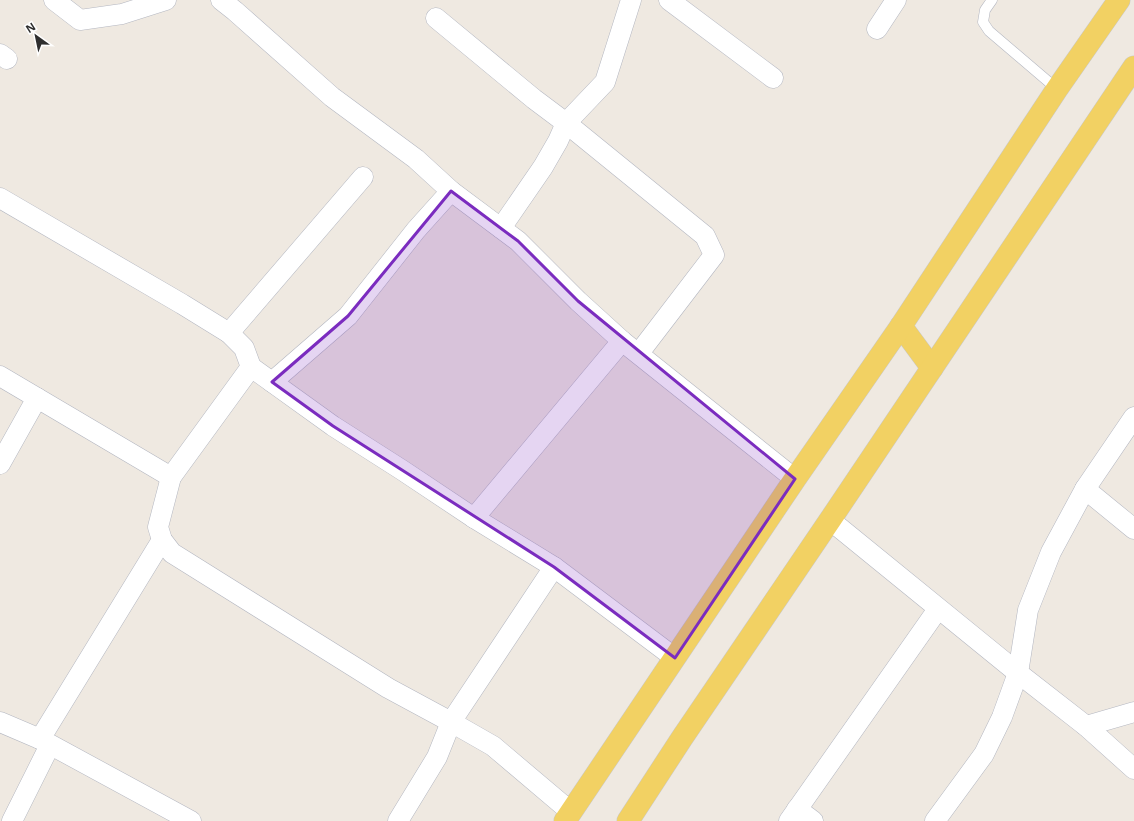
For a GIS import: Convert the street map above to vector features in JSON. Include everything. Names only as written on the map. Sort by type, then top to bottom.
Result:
[{"type":"main road","points":[[568,817],[795,479],[901,326],[1057,89],[1118,0]]},
{"type":"main road","points":[[628,821],[682,738],[1134,67]]},
{"type":"main road","points":[[901,326],[932,368]]},
{"type":"street","points":[[54,0],[80,20],[122,14],[166,0]]},
{"type":"street","points":[[501,228],[543,167],[558,141],[566,123],[606,82],[631,0]]},
{"type":"street","points":[[669,0],[772,78]]},
{"type":"street","points":[[876,29],[896,0]]},
{"type":"street","points":[[233,4],[332,96],[416,159],[451,191],[518,241],[578,301],[622,341],[639,353],[795,479]]},
{"type":"street","points":[[436,18],[534,99],[566,123],[705,236],[714,254],[639,353]]},
{"type":"street","points":[[229,333],[363,177]]},
{"type":"street","points":[[272,382],[348,316],[416,230],[451,191]]},
{"type":"street","points":[[0,198],[229,333],[244,348],[251,367],[333,426],[554,568],[675,658]]},
{"type":"street","points":[[474,518],[622,341]]},
{"type":"street","points":[[251,367],[171,477],[158,527],[162,540],[172,553],[388,688],[493,746],[568,817]]},
{"type":"street","points":[[0,376],[171,477]]},
{"type":"street","points":[[0,464],[38,398]]},
{"type":"street","points":[[935,821],[984,754],[1002,717],[1018,673],[1028,610],[1051,552],[1085,489],[1134,417]]},
{"type":"street","points":[[1085,489],[1134,529]]},
{"type":"street","points":[[830,520],[1018,673],[1086,726],[1134,769]]},
{"type":"street","points":[[12,821],[45,742],[162,540]]},
{"type":"street","points":[[398,821],[437,757],[451,722],[554,568]]},
{"type":"street","points":[[813,821],[793,815],[938,608]]},
{"type":"street","points":[[1086,726],[1134,712]]},
{"type":"street","points":[[0,722],[45,742],[191,821]]},
{"type":"lane","points":[[992,0],[985,10],[983,22],[990,31],[1057,89]]},
{"type":"highlighted area","points":[[451,191],[518,241],[578,301],[795,479],[675,658],[554,567],[333,426],[272,382],[348,316]]}]
